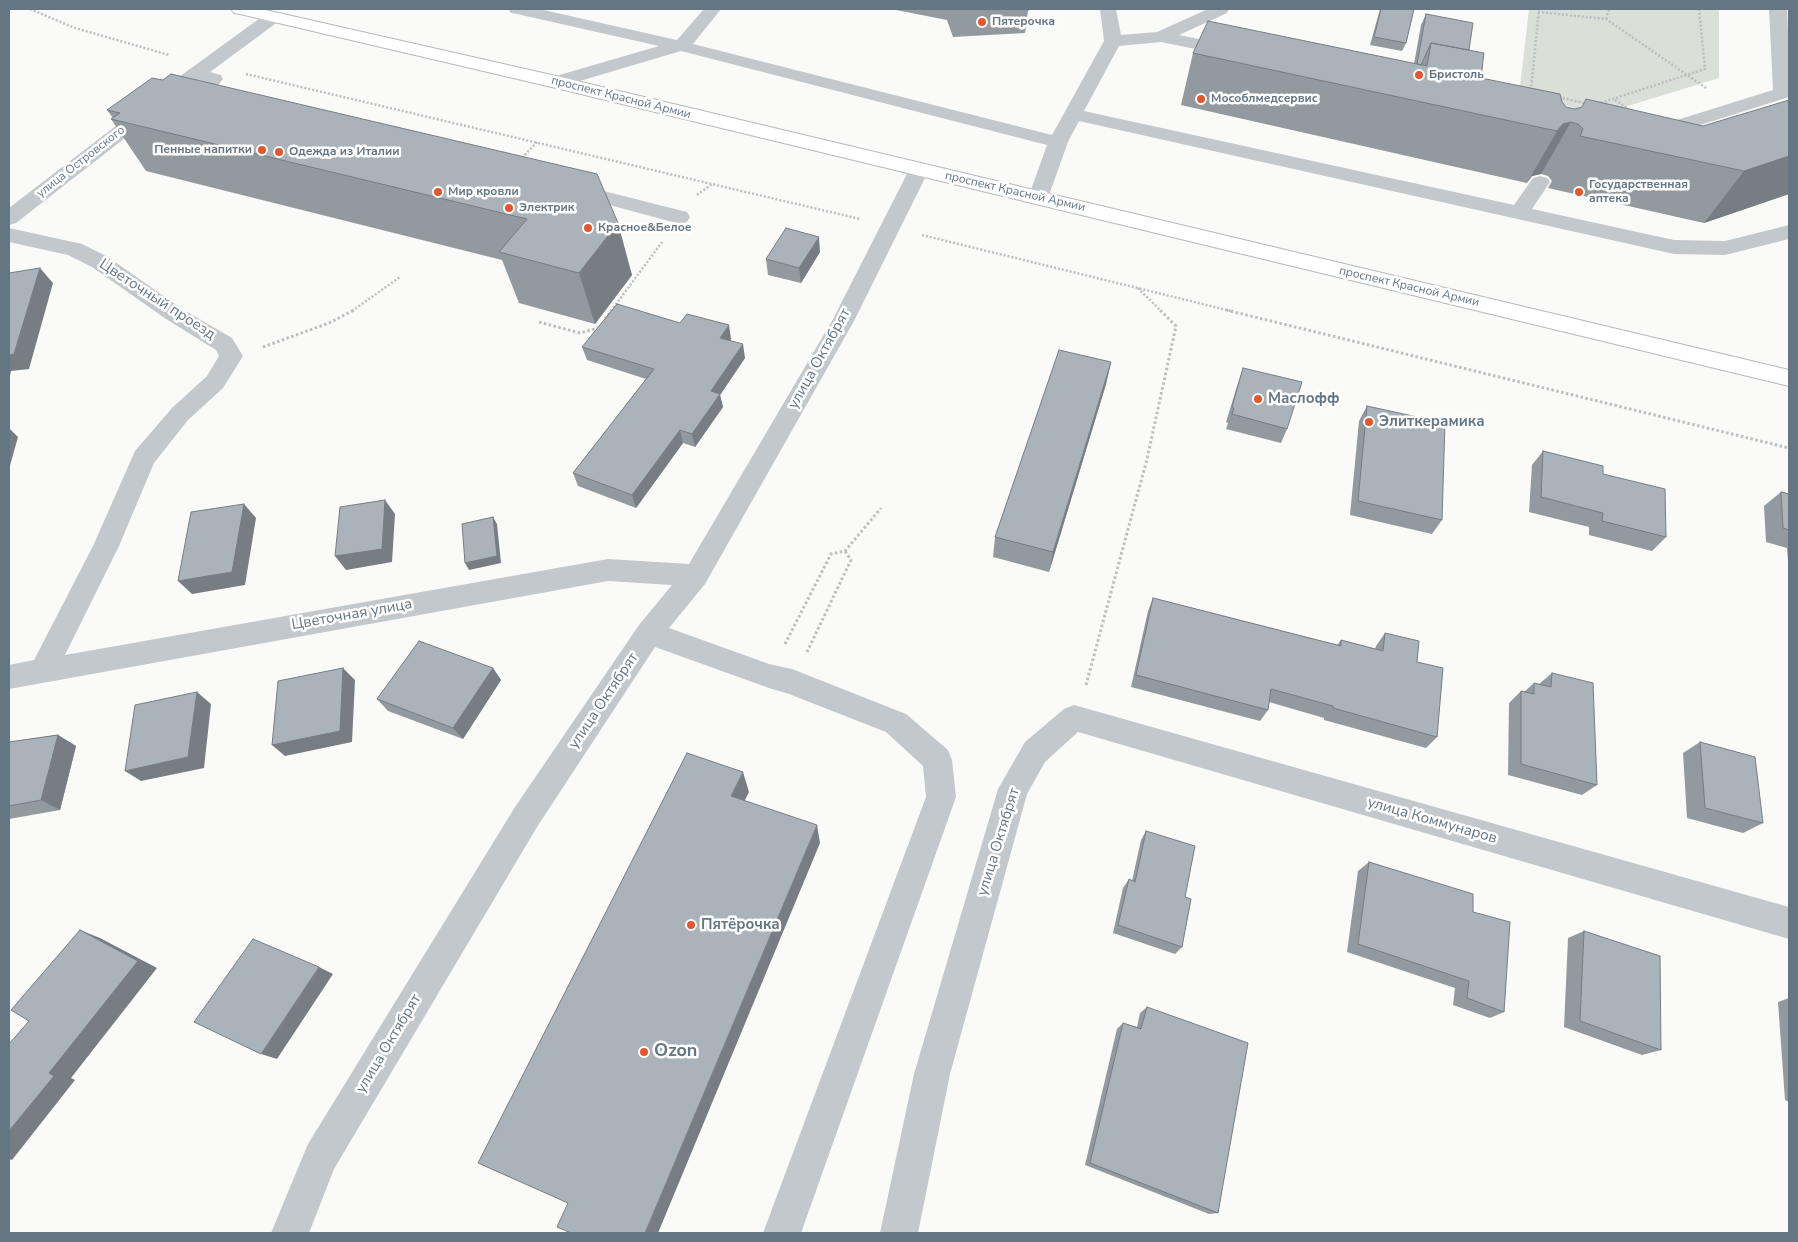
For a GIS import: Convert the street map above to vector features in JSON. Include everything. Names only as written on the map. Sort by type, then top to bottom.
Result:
[{"type":"main road","name":"проспект Красной Армии","points":[[240,9],[556,82],[1789,378]]},
{"type":"street","points":[[517,9],[681,46],[1058,142]]},
{"type":"street","points":[[556,82],[681,46],[712,9]]},
{"type":"street","points":[[1038,198],[1058,142],[1114,41],[1108,9]]},
{"type":"street","points":[[1161,37],[1221,9]]},
{"type":"street","points":[[1639,134],[1647,136],[1782,93],[1778,9]]},
{"type":"street","name":"улица Островского","points":[[9,218],[196,73],[273,17]]},
{"type":"street","points":[[1114,41],[1161,37],[1257,56]]},
{"type":"street","points":[[196,73],[214,79],[198,98],[237,107]]},
{"type":"street","points":[[1073,114],[1674,247],[1725,248],[1789,232]]},
{"type":"street","name":"улица Октябрят","points":[[290,1233],[321,1156],[526,817],[650,633],[696,576],[843,321],[919,170]]},
{"type":"street","points":[[1520,212],[1540,182]]},
{"type":"street","points":[[556,185],[680,217]]},
{"type":"street","name":"Цветочный проезд","points":[[9,235],[74,249],[100,262],[174,314],[224,344],[231,356]]},
{"type":"street","points":[[43,670],[106,546],[144,458],[180,414],[216,382],[231,356]]},
{"type":"street","name":"Цветочная улица","points":[[9,677],[608,570],[696,576]]},
{"type":"street","points":[[650,633],[896,723],[937,760],[941,797],[782,1233]]},
{"type":"street","name":"улица Октябрят","points":[[899,1233],[932,1074],[1013,789],[1035,752],[1074,718]]},
{"type":"street","name":"улица Коммунаров","points":[[1074,718],[1789,923]]},
{"type":"path","points":[[1606,19],[1609,9]]},
{"type":"path","points":[[1557,97],[1591,106],[1615,100],[1705,69],[1700,9]]},
{"type":"path","points":[[1531,91],[1538,10],[1606,19],[1734,108]]},
{"type":"path","points":[[520,161],[537,142]]},
{"type":"path","points":[[539,322],[580,333],[597,329],[698,194],[713,184]]},
{"type":"path","points":[[231,356],[279,343],[329,323],[352,311],[400,277]]},
{"type":"path","points":[[1074,718],[1085,690],[1147,459],[1176,326],[1138,288]]},
{"type":"path","points":[[780,679],[831,554],[845,551],[881,508]]},
{"type":"path","points":[[780,679],[851,560],[845,551]]},
{"type":"shaded area","points":[[1529,9],[1719,9],[1719,78],[1602,114],[1519,95]]},
{"type":"building","points":[[1381,9],[1414,9],[1406,43],[1374,37]]},
{"type":"building","points":[[1426,14],[1473,23],[1469,50],[1431,43],[1421,65],[1417,64]]},
{"type":"building","points":[[1208,21],[1427,66],[1431,43],[1484,53],[1481,78],[1560,94],[1562,102],[1566,107],[1575,109],[1582,107],[1586,99],[1703,126],[1789,100],[1789,156],[1744,171],[1580,136],[1583,129],[1578,124],[1571,122],[1563,124],[1557,131],[1193,53]]},
{"type":"building","points":[[171,74],[597,174],[618,223],[579,273],[499,252],[527,219],[111,119],[120,113],[107,110],[152,78],[163,80]]},
{"type":"building","points":[[786,228],[819,237],[799,268],[766,259]]},
{"type":"building","points":[[40,268],[14,354],[9,355],[9,273]]},
{"type":"building","points":[[617,304],[680,323],[687,314],[729,325],[720,338],[743,344],[711,391],[720,394],[692,434],[680,430],[632,495],[573,473],[654,369],[582,347]]},
{"type":"building","points":[[1059,350],[1111,362],[1053,552],[995,537]]},
{"type":"building","points":[[1243,368],[1302,382],[1287,429],[1232,414],[1234,408],[1232,407]]},
{"type":"building","points":[[1367,406],[1445,423],[1442,520],[1358,501]]},
{"type":"building","points":[[1543,451],[1603,466],[1603,474],[1665,489],[1666,537],[1602,521],[1603,513],[1541,497]]},
{"type":"building","points":[[1781,492],[1789,494],[1789,530],[1783,528]]},
{"type":"building","points":[[385,500],[382,549],[335,556],[340,507]]},
{"type":"building","points":[[244,504],[232,572],[178,581],[191,512]]},
{"type":"building","points":[[493,517],[497,556],[465,563],[462,524]]},
{"type":"building","points":[[1153,598],[1341,646],[1341,640],[1383,651],[1385,633],[1419,641],[1417,662],[1443,668],[1437,737],[1271,689],[1268,710],[1136,675]]},
{"type":"building","points":[[419,641],[493,668],[453,728],[377,699]]},
{"type":"building","points":[[343,668],[340,731],[272,745],[278,681]]},
{"type":"building","points":[[1552,673],[1593,683],[1597,785],[1521,764],[1521,691],[1534,694],[1534,683],[1551,687]]},
{"type":"building","points":[[197,692],[188,757],[125,771],[135,705]]},
{"type":"building","points":[[58,735],[41,800],[9,806],[9,742]]},
{"type":"building","points":[[1700,742],[1755,757],[1763,823],[1705,808]]},
{"type":"building","points":[[687,753],[743,772],[731,796],[817,825],[645,1233],[571,1233],[557,1227],[568,1203],[478,1163]]},
{"type":"building","points":[[1146,831],[1195,846],[1185,897],[1191,899],[1182,947],[1118,925],[1129,879],[1135,882]]},
{"type":"building","points":[[1369,862],[1473,894],[1473,912],[1510,922],[1504,1012],[1467,998],[1469,981],[1358,944]]},
{"type":"building","points":[[80,930],[138,961],[49,1073],[54,1076],[9,1131],[9,1044],[29,1021],[11,1010]]},
{"type":"building","points":[[1584,931],[1660,956],[1661,1050],[1580,1021]]},
{"type":"building","points":[[253,939],[319,967],[261,1054],[194,1022]]},
{"type":"building","points":[[1147,1007],[1248,1043],[1218,1213],[1090,1163],[1123,1023],[1141,1029]]},
{"type":"place","name":"Пятерочка","points":[[982,22]]},
{"type":"place","name":"Бристоль","points":[[1419,75]]},
{"type":"place","name":"Мособлмедсервис","points":[[1201,99]]},
{"type":"place","name":"Пенные напитки","points":[[262,150]]},
{"type":"place","name":"Одежда из Италии","points":[[279,152]]},
{"type":"place","name":"Мир кровли","points":[[438,192]]},
{"type":"place","name":"Государственная аптека","points":[[1579,192]]},
{"type":"place","name":"Электрик","points":[[509,208]]},
{"type":"place","name":"Красное&Белое","points":[[588,228]]},
{"type":"place","name":"Маслофф","points":[[1258,399]]},
{"type":"place","name":"Элиткерамика","points":[[1369,422]]},
{"type":"place","name":"Пятёрочка","points":[[691,925]]},
{"type":"place","name":"Ozon","points":[[644,1052]]}]
